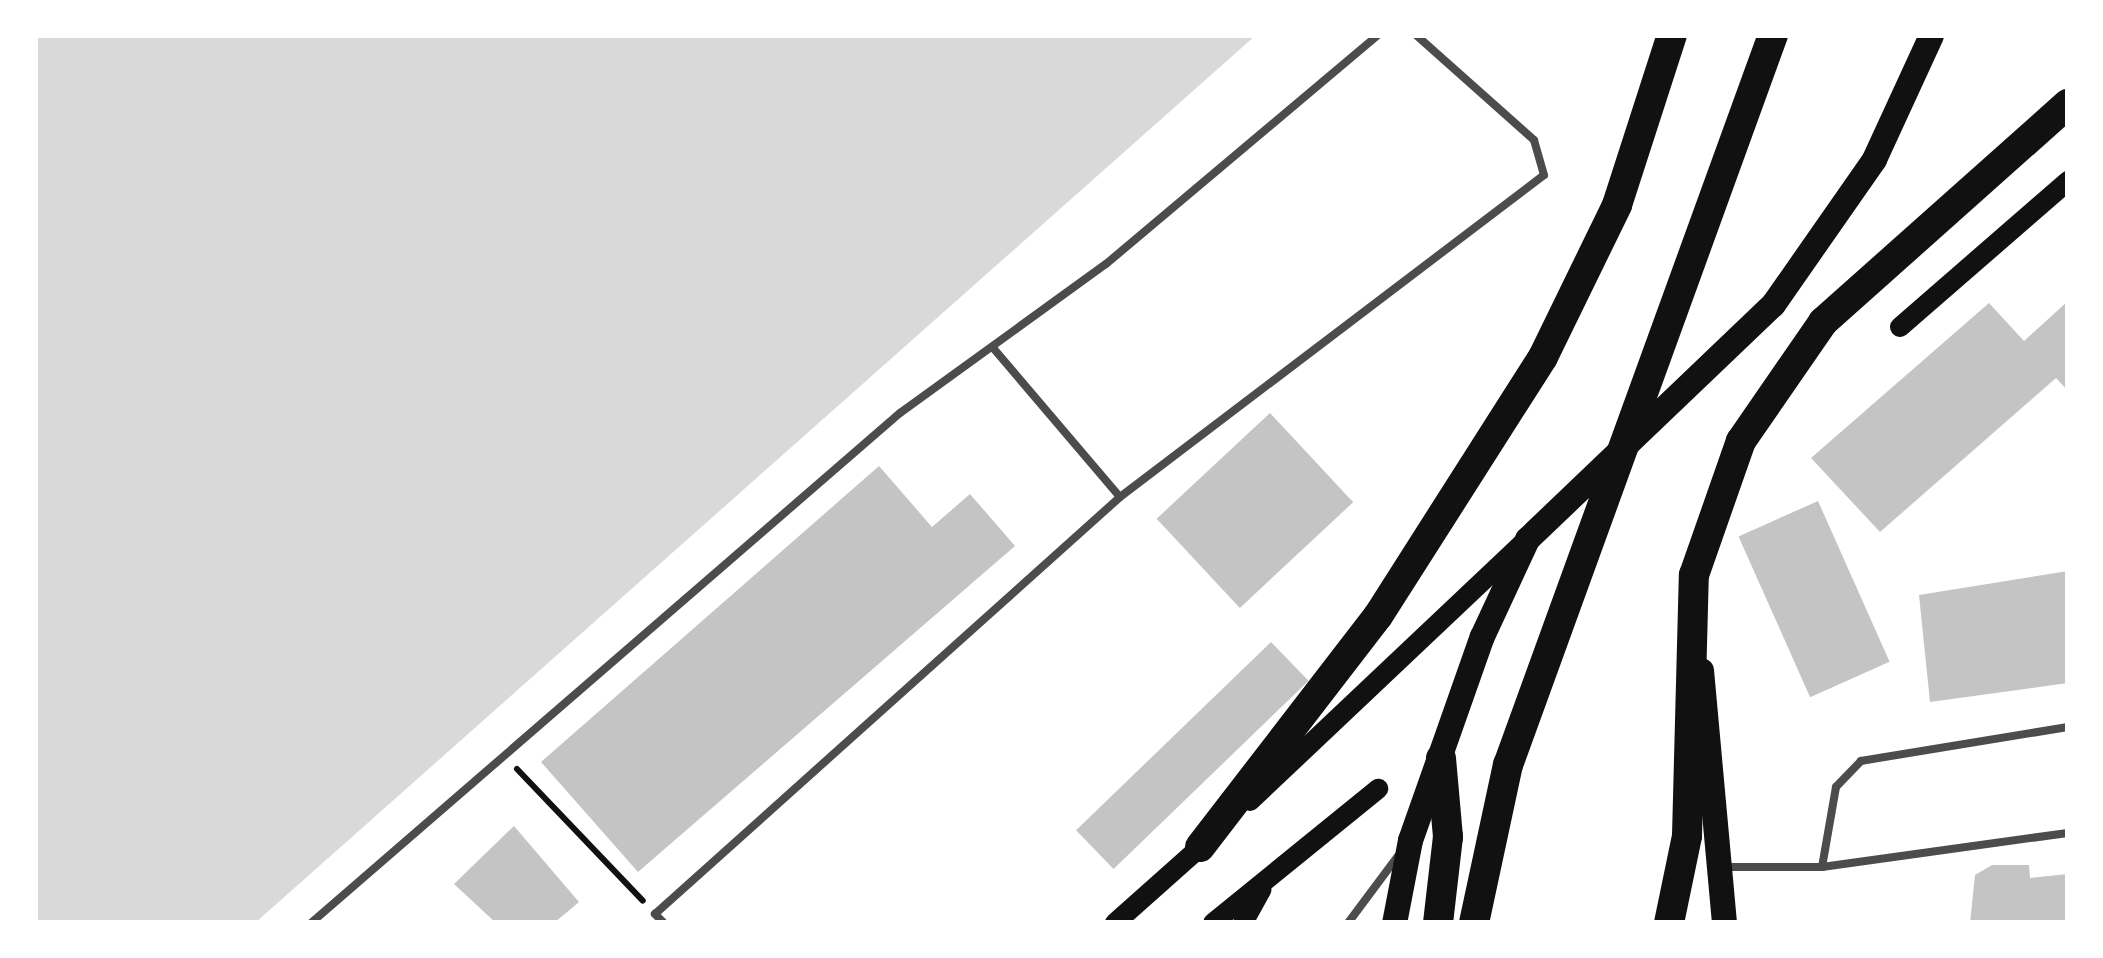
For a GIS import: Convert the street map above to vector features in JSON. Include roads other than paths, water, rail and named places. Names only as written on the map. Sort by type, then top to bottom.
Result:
[{"type":"highway","points":[[1200,848],[1378,616],[1543,358],[1616,205],[1672,35]]},
{"type":"highway","points":[[1474,923],[1508,765],[1773,35]]},
{"type":"highway","points":[[1669,923],[1687,836],[1691,609],[1711,509],[1772,384],[1878,268],[2068,104]]},
{"type":"highway","points":[[1438,923],[1449,824],[1441,758]]},
{"type":"main road","points":[[1115,923],[1200,848],[1773,304],[1874,159],[1931,35]]},
{"type":"main road","points":[[1900,327],[2068,182]]},
{"type":"main road","points":[[1394,923],[1410,840],[1527,539]]},
{"type":"main road","points":[[1691,609],[1725,867],[1724,923]]},
{"type":"main road","points":[[1213,923],[1378,789]]},
{"type":"main road","points":[[1243,923],[1267,879]]},
{"type":"lane","points":[[311,923],[900,413],[994,349],[1378,35]]},
{"type":"lane","points":[[664,923],[656,914],[1120,498],[1544,176],[1534,140],[1416,35]]},
{"type":"lane","points":[[994,349],[1120,498]]},
{"type":"lane","points":[[1822,866],[1836,787],[1861,761],[2068,727]]},
{"type":"lane","points":[[1725,867],[1822,866],[2068,834]]},
{"type":"lane","points":[[1348,923],[1410,840]]}]
